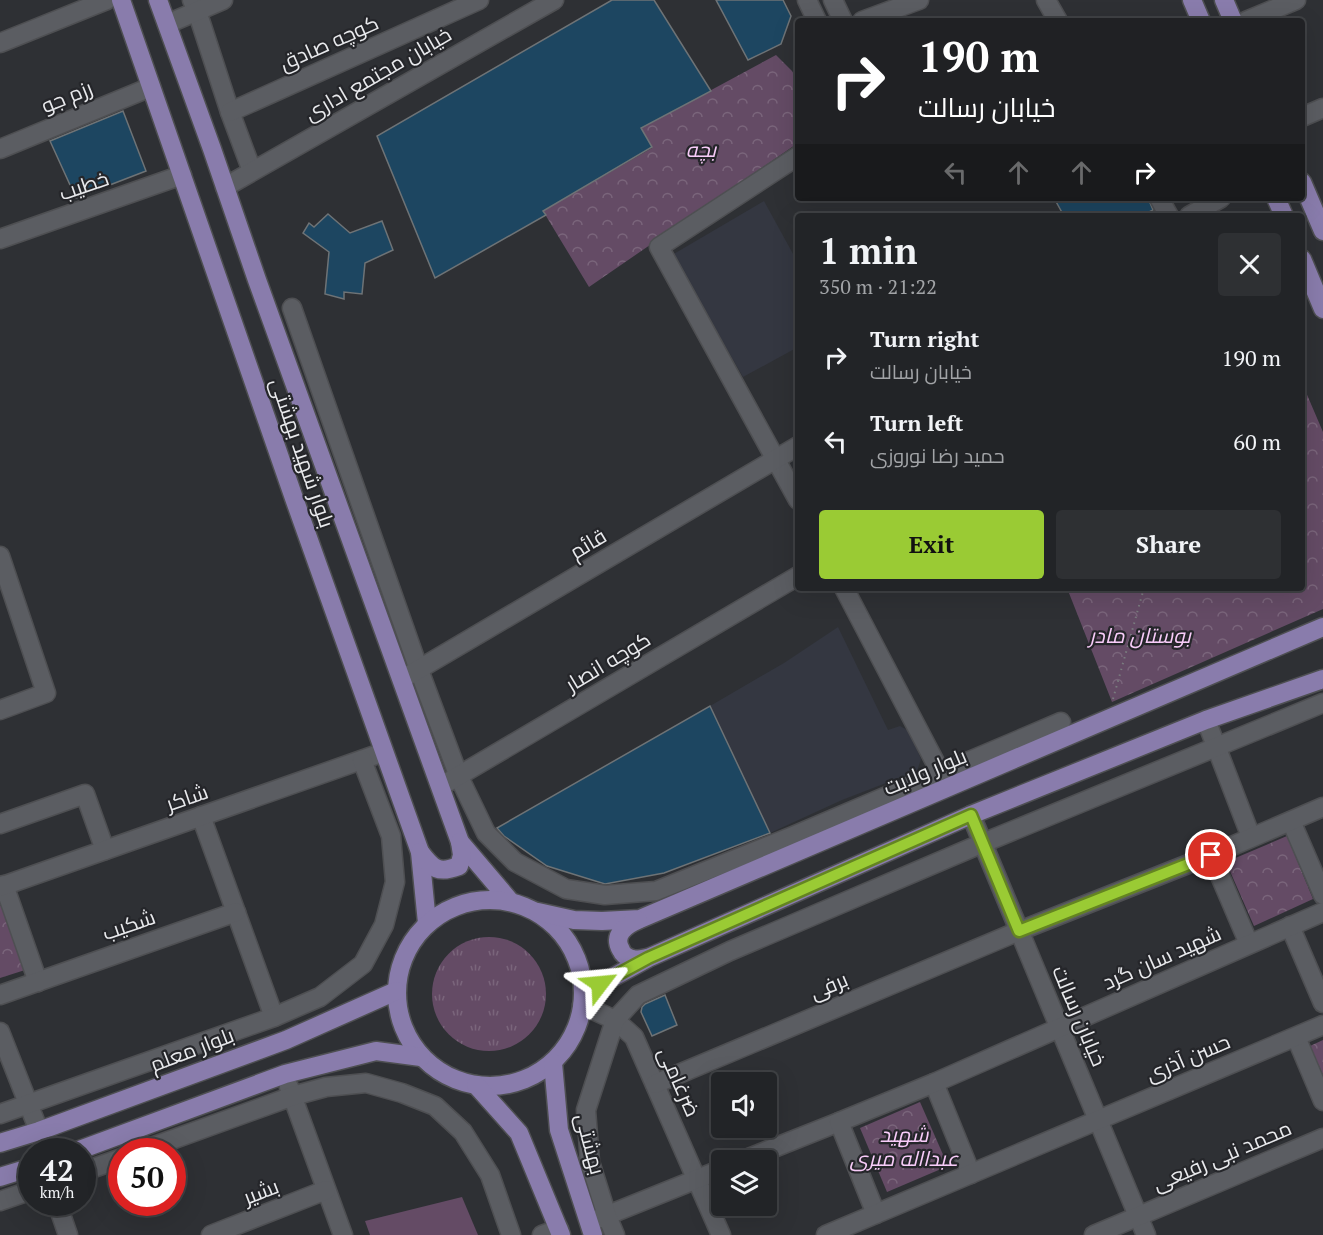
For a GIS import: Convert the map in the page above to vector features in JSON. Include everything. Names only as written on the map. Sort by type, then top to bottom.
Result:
[{"type":"main road","name":"بلوار شهید بهشتی","points":[[121,0],[420,852],[427,923]]},
{"type":"main road","name":"بلوار شهید بهشتی","points":[[158,0],[460,842],[510,901]]},
{"type":"main road","points":[[1192,0],[1200,18]]},
{"type":"main road","points":[[1224,0],[1232,18]]},
{"type":"main road","points":[[1305,188],[1321,221]]},
{"type":"main road","points":[[1305,273],[1323,309]]},
{"type":"main road","name":"بلوار ولایت","points":[[538,912],[574,920],[640,919],[945,780],[1323,627]]},
{"type":"main road","points":[[583,999],[648,958],[971,815],[1206,720],[1323,679]]},
{"type":"main road","points":[[420,852],[431,866],[446,871],[459,866],[462,855],[460,842]]},
{"type":"main road","points":[[489,899],[510,901],[538,912],[563,933],[579,962],[583,999],[578,1025],[568,1045],[553,1063],[536,1074],[517,1082],[497,1086],[477,1085],[456,1080],[437,1071],[410,1043],[397,1009],[396,991],[400,966],[410,942],[427,923],[448,909],[468,901],[489,899]]},
{"type":"main road","points":[[640,919],[627,925],[619,933],[618,945],[623,955],[634,960],[648,958]]},
{"type":"main road","name":"بلوار معلم","points":[[0,1143],[39,1131],[286,1040],[396,991]]},
{"type":"main road","points":[[96,1144],[285,1074],[376,1051],[422,1057]]},
{"type":"main road","name":"بهشتی","points":[[553,1063],[559,1130],[591,1229]]},
{"type":"main road","points":[[477,1085],[519,1133],[554,1233]]},
{"type":"main road","points":[[0,1177],[18,1171]]},
{"type":"street","points":[[0,43],[107,0]]},
{"type":"street","points":[[167,24],[195,5],[223,0]]},
{"type":"street","name":"کوچه صادق","points":[[230,112],[479,0]]},
{"type":"street","name":"خیابان مجتمع اداری","points":[[225,187],[554,0]]},
{"type":"street","points":[[807,0],[816,18]]},
{"type":"street","points":[[833,0],[842,18]]},
{"type":"street","points":[[870,18],[919,0]]},
{"type":"street","points":[[1046,0],[1056,18]]},
{"type":"street","points":[[1253,18],[1296,0]]},
{"type":"street","points":[[195,5],[252,171]]},
{"type":"street","name":"رزم جو","points":[[0,149],[150,87]]},
{"type":"street","points":[[1305,116],[1323,108]]},
{"type":"street","points":[[795,158],[659,247],[795,494]]},
{"type":"street","name":"خطیب","points":[[0,239],[182,175]]},
{"type":"street","points":[[1194,213],[1216,201]]},
{"type":"street","points":[[292,308],[459,777],[486,833],[515,862],[566,889],[605,895],[656,891],[793,836],[945,780],[1060,722]]},
{"type":"street","name":"قائم","points":[[401,679],[795,448]]},
{"type":"street","points":[[0,556],[6,594],[46,693],[0,710]]},
{"type":"street","name":"کوچه انصار","points":[[440,786],[459,777],[795,578]]},
{"type":"street","points":[[846,591],[945,780]]},
{"type":"street","points":[[615,1235],[590,1162],[586,1110],[615,1020],[638,995],[720,956],[983,843],[1323,703]]},
{"type":"street","points":[[1206,720],[1251,837]]},
{"type":"street","name":"شاکر","points":[[2,886],[384,753]]},
{"type":"street","points":[[0,1114],[274,1017],[320,997],[363,964],[384,925],[395,882],[391,836],[362,760]]},
{"type":"street","points":[[0,824],[85,794],[105,850]]},
{"type":"street","name":"برفی","points":[[655,1084],[1019,931],[1211,855],[1323,807]]},
{"type":"street","name":"خیابان رسالت","points":[[971,815],[1146,1235]]},
{"type":"street","points":[[201,816],[274,1017]]},
{"type":"street","points":[[1291,820],[1323,895]]},
{"type":"street","points":[[1211,855],[1249,944]]},
{"type":"street","points":[[2,886],[38,982]]},
{"type":"street","name":"شکیب","points":[[0,995],[236,912]]},
{"type":"street","name":"شهید سان گرد","points":[[768,1150],[934,1083],[1323,912]]},
{"type":"street","points":[[1290,926],[1323,1003]]},
{"type":"street","name":"ضرغامی","points":[[583,999],[615,1020],[634,1037],[721,1235]]},
{"type":"street","name":"حسن آذری","points":[[825,1235],[1323,1025]]},
{"type":"street","points":[[0,1032],[39,1131]]},
{"type":"street","points":[[1296,1037],[1323,1101]]},
{"type":"street","points":[[285,1074],[343,1235]]},
{"type":"street","points":[[177,1138],[293,1096],[326,1087],[366,1083],[402,1093],[435,1106],[463,1132],[490,1175],[511,1235]]},
{"type":"street","points":[[934,1083],[971,1174]]},
{"type":"street","points":[[838,1122],[876,1214]]},
{"type":"street","name":"محمد نبی رفیعی","points":[[1094,1235],[1323,1138]]},
{"type":"street","points":[[591,1229],[607,1216],[711,1173]]},
{"type":"street","name":"بشیر","points":[[211,1235],[327,1190]]},
{"type":"street","points":[[0,1201],[18,1195]]},
{"type":"street","points":[[61,1216],[68,1235]]},
{"type":"path","points":[[1112,702],[1143,591]]},
{"type":"shaded area","points":[[764,201],[795,258],[795,349],[743,377],[672,255]]},
{"type":"shaded area","points":[[838,627],[888,730],[900,726],[909,731],[921,759],[917,771],[842,800],[770,833],[710,706],[784,663]]},
{"type":"green space","name":"بچه","points":[[776,55],[795,76],[795,145],[589,287],[543,211],[652,148],[641,128]]},
{"type":"green space","name":"بوستان مادر","points":[[1305,390],[1323,432],[1323,609],[1112,702],[1068,591],[1305,591]]},
{"type":"green space","points":[[1287,836],[1313,899],[1254,926],[1226,862]]},
{"type":"green space","points":[[3,905],[25,970],[0,978],[0,906]]},
{"type":"green space","points":[[489,937],[511,941],[530,953],[542,972],[546,994],[542,1016],[530,1035],[511,1047],[489,1051],[467,1047],[448,1035],[436,1016],[432,994],[436,972],[448,953],[467,941]]},
{"type":"green space","points":[[1323,1040],[1323,1075],[1310,1046]]},
{"type":"green space","name":"شهید عبدااله میری","points":[[920,1102],[948,1166],[887,1192],[860,1128]]},
{"type":"green space","points":[[462,1197],[478,1235],[370,1235],[365,1221]]},
{"type":"building","points":[[612,0],[654,0],[711,91],[641,128],[652,147],[543,211],[546,215],[435,278],[377,136]]},
{"type":"building","points":[[716,0],[783,0],[791,16],[781,44],[748,60]]},
{"type":"building","points":[[123,111],[146,171],[76,198],[50,141]]},
{"type":"building","points":[[1056,201],[1149,201],[1153,210],[1147,213],[1062,213]]},
{"type":"building","points":[[328,214],[350,233],[382,221],[393,250],[365,263],[362,294],[344,292],[344,299],[325,294],[329,252],[303,233],[309,223],[314,227]]},
{"type":"building","points":[[710,706],[770,833],[664,873],[605,884],[547,866],[504,836],[497,828]]},
{"type":"building","points":[[665,995],[677,1025],[652,1036],[641,1012],[642,1007]]},
{"type":"route","points":[[600,984],[648,958],[971,815],[1019,931],[1211,855]]}]
